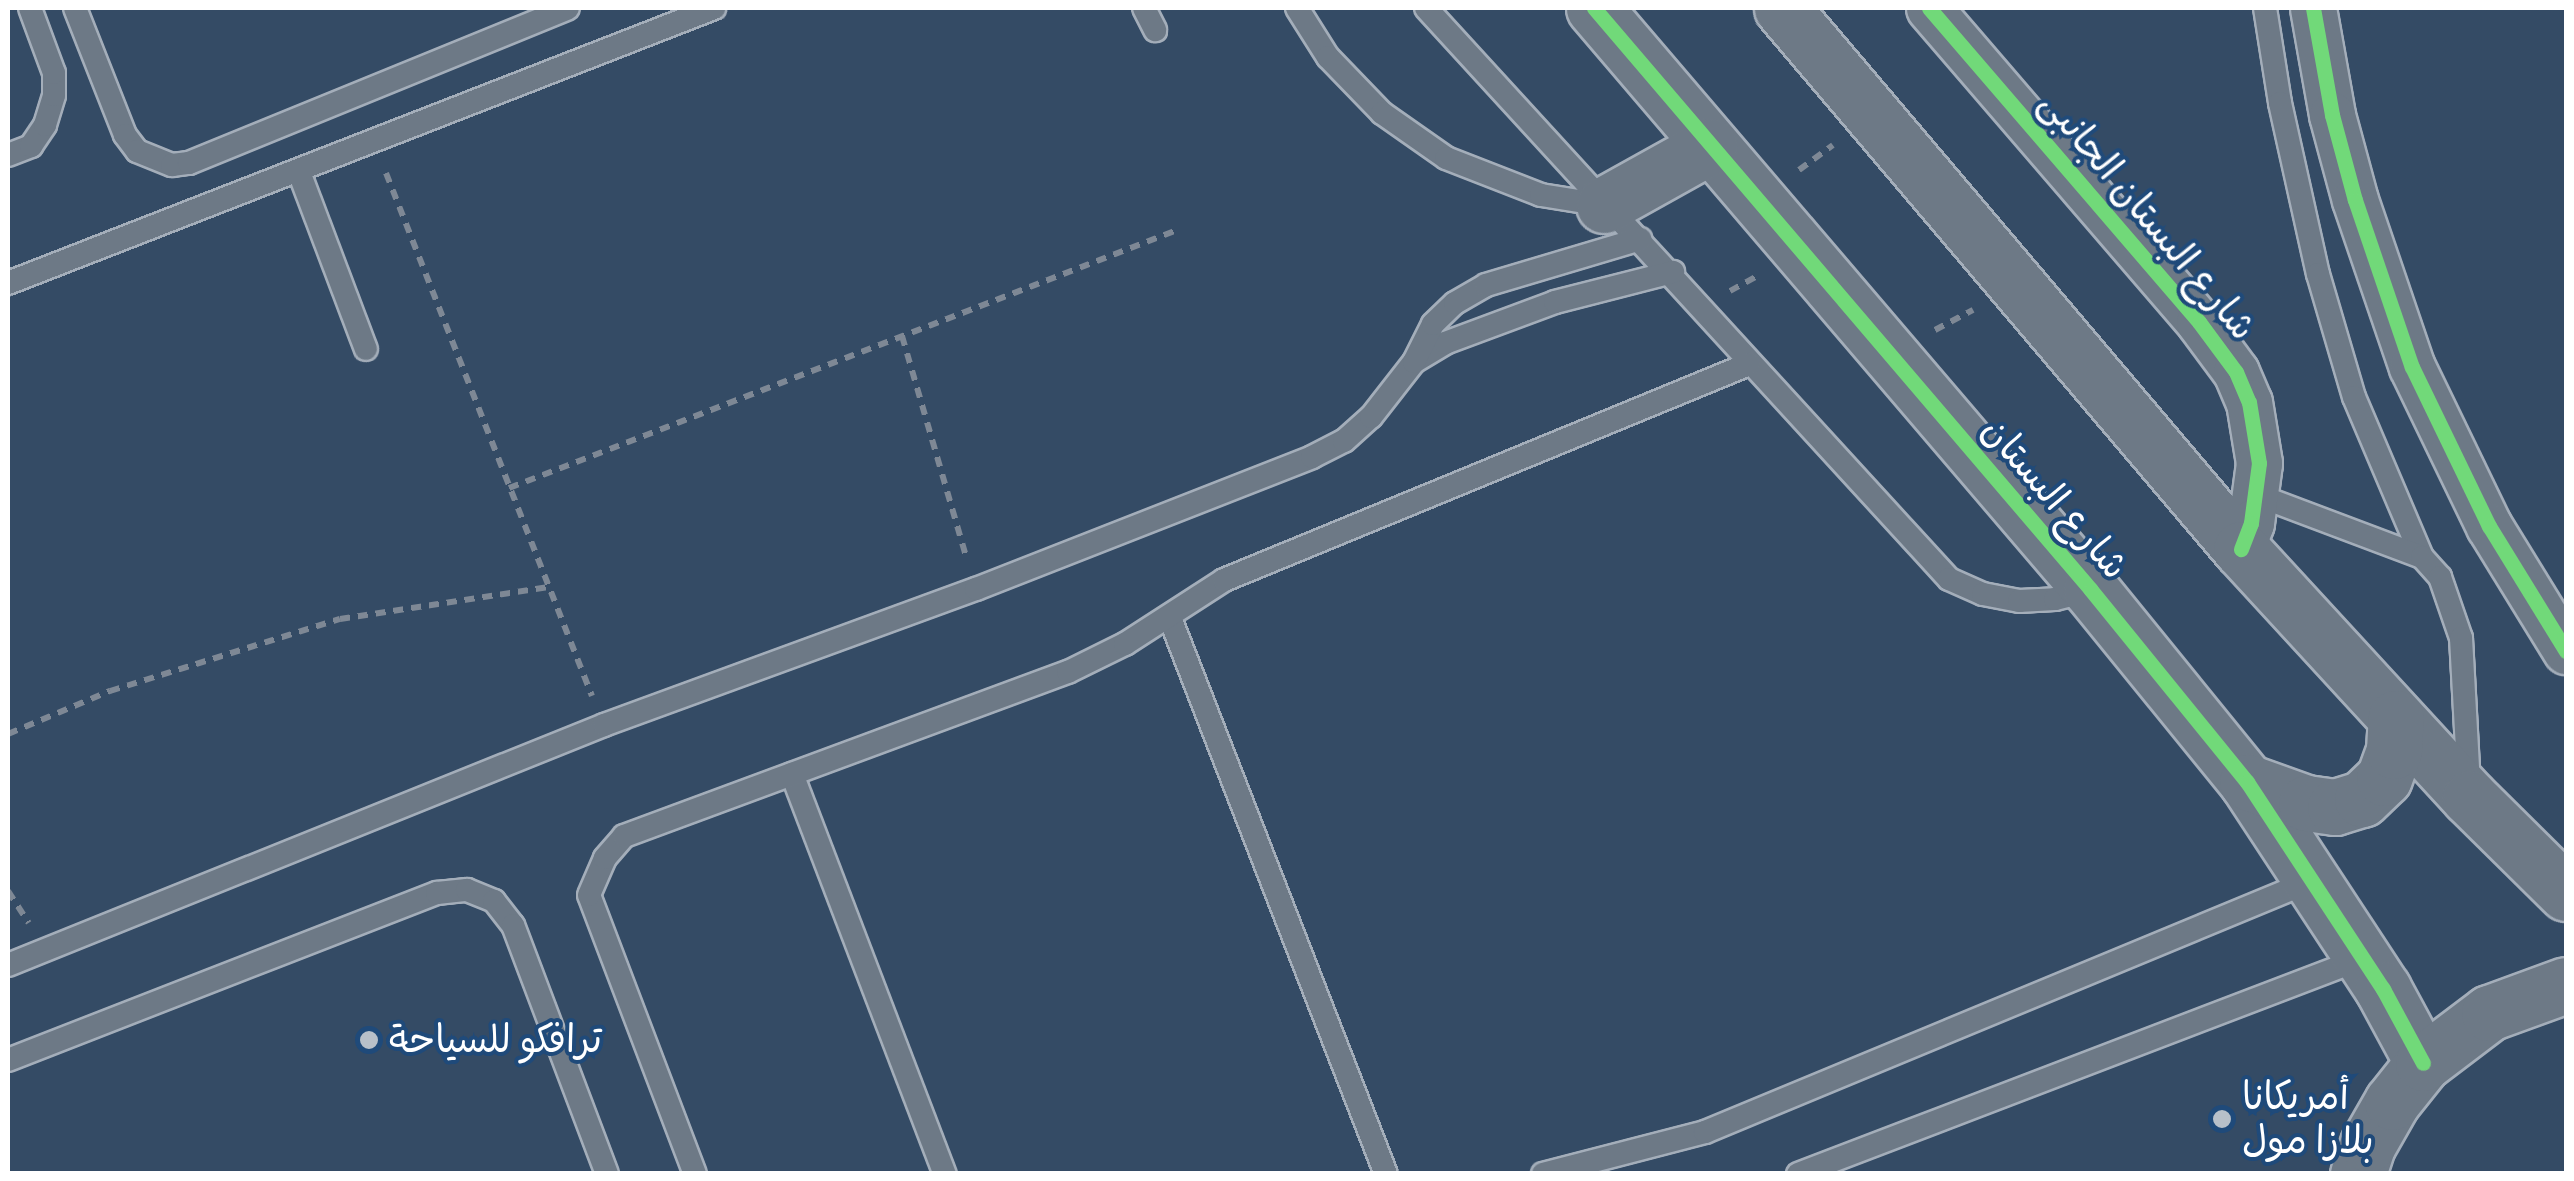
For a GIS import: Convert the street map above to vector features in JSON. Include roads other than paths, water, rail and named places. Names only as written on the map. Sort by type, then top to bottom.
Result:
[{"type":"street","name":"شارع البستان","points":[[1594,8],[2091,590],[2246,782],[2363,958],[2423,1063]]},
{"type":"street","points":[[1782,8],[2241,549],[2470,798],[2566,894]]},
{"type":"street","name":"شارع البستان الجانبى","points":[[1930,8],[2219,346],[2249,402],[2259,463],[2257,495],[2241,549]]},
{"type":"street","points":[[2313,8],[2332,115],[2354,200],[2412,367],[2489,526],[2566,651]]},
{"type":"street","points":[[1622,222],[1710,146]]},
{"type":"street","points":[[2246,782],[2306,803],[2335,807],[2362,798],[2384,778],[2394,751],[2396,718]]},
{"type":"street","points":[[2358,1174],[2368,1144],[2392,1102],[2423,1063],[2489,1013],[2566,985]]},
{"type":"lane","points":[[8,156],[30,146],[45,124],[54,96],[54,73],[30,8]]},
{"type":"lane","points":[[75,8],[125,135],[137,151],[172,165],[208,156],[568,8]]},
{"type":"lane","points":[[8,283],[714,8]]},
{"type":"lane","points":[[1144,8],[1156,30]]},
{"type":"lane","points":[[1296,8],[1328,57],[1382,113],[1446,158],[1622,222]]},
{"type":"lane","points":[[1426,8],[1622,222],[1673,272],[1750,364],[1949,579],[1983,594],[2018,600],[2055,600],[2091,590]]},
{"type":"lane","points":[[2265,8],[2297,189],[2337,341],[2372,443],[2422,556],[2440,577],[2461,638],[2470,798]]},
{"type":"lane","points":[[298,172],[366,349]]},
{"type":"lane","points":[[8,964],[604,725],[976,588],[1344,441],[1371,417],[1414,362],[1434,324],[1454,302],[1622,222]]},
{"type":"lane","points":[[1414,362],[1445,343],[1524,312],[1673,272]]},
{"type":"lane","points":[[695,1174],[589,895],[605,858],[624,836],[1068,672],[1170,618],[1224,580],[1750,364]]},
{"type":"lane","points":[[2257,495],[2422,556]]},
{"type":"lane","points":[[1170,618],[1386,1174]]},
{"type":"lane","points":[[792,774],[945,1174]]},
{"type":"lane","points":[[1543,1174],[1705,1132],[2313,880]]},
{"type":"lane","points":[[8,1060],[437,893],[467,890],[494,901],[513,924],[607,1174]]},
{"type":"lane","points":[[1798,1174],[2363,958]]},
{"type":"place","name":"ترافكو للسياحة","points":[[369,1040]]},
{"type":"place","name":"أمريكانا بلازا مول","points":[[2222,1119]]}]
